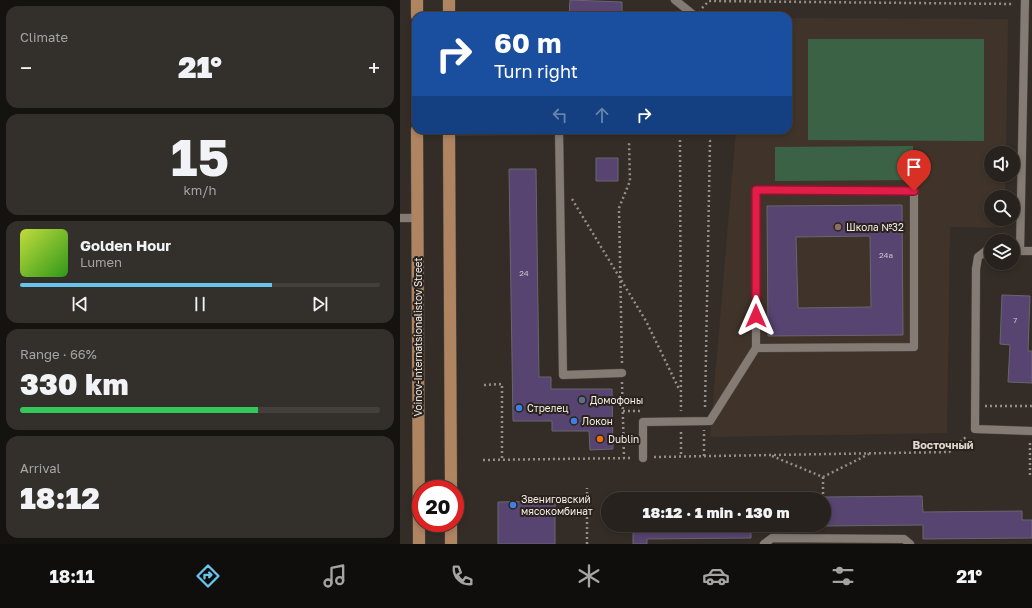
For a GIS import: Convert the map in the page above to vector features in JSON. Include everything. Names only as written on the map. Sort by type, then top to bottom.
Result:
[{"type":"main road","points":[[417,0],[417,12]]},
{"type":"main road","points":[[449,0],[449,12]]},
{"type":"main road","name":"Voinov-Internatsionalistov Street","points":[[418,134],[419,544]]},
{"type":"main road","points":[[450,134],[451,480]]},
{"type":"main road","points":[[451,532],[451,544]]},
{"type":"lane","points":[[675,0],[690,12]]},
{"type":"lane","points":[[1018,234],[1028,123],[1029,21],[1025,2]]},
{"type":"lane","points":[[559,134],[563,375],[622,373]]},
{"type":"lane","points":[[643,458],[643,422],[710,421],[756,348],[756,190],[914,191],[914,347],[756,348]]},
{"type":"lane","points":[[400,218],[418,218]]},
{"type":"lane","points":[[1020,251],[1032,251]]},
{"type":"lane","points":[[984,252],[978,257],[976,269],[975,429],[1031,431]]},
{"type":"lane","points":[[764,544],[772,538],[904,539],[910,544]]},
{"type":"path","points":[[699,12],[709,2],[1025,2]]},
{"type":"path","points":[[624,458],[619,208],[630,181],[629,134]]},
{"type":"path","points":[[680,134],[681,457]]},
{"type":"path","points":[[704,456],[710,141],[705,134]]},
{"type":"path","points":[[560,179],[646,321],[681,392]]},
{"type":"path","points":[[484,385],[502,384],[502,460]]},
{"type":"path","points":[[975,406],[1032,406]]},
{"type":"path","points":[[483,460],[949,452],[975,429]]},
{"type":"path","points":[[1030,475],[1031,431]]},
{"type":"path","points":[[770,455],[823,477],[872,453]]},
{"type":"path","points":[[823,477],[823,492]]},
{"type":"path","points":[[586,544],[587,488]]},
{"type":"shaded area","name":"Школа №32","points":[[792,18],[1008,19],[1006,146],[984,146],[984,182],[1005,182],[1005,190],[984,190],[984,226],[1004,226],[1004,228],[950,227],[947,433],[710,437],[736,134],[792,134]]},
{"type":"green space","points":[[808,39],[984,39],[984,141],[808,140]]},
{"type":"green space","points":[[913,146],[913,180],[775,181],[775,147]]},
{"type":"building","points":[[570,0],[622,2],[622,12],[569,12]]},
{"type":"building","points":[[596,158],[618,158],[618,181],[596,181]]},
{"type":"building","points":[[509,169],[536,169],[539,377],[551,377],[551,389],[612,389],[613,449],[590,450],[589,431],[552,431],[552,421],[513,421]]},
{"type":"building","points":[[902,205],[903,335],[768,336],[767,206]],"holes":[[[870,236],[871,307],[798,308],[796,237]]]},
{"type":"building","points":[[1002,295],[1030,296],[1028,351],[1032,351],[1032,383],[1008,382],[1010,345],[1000,344]]},
{"type":"building","points":[[922,496],[923,512],[1022,511],[1022,520],[1032,520],[1032,538],[923,539],[923,525],[831,526],[831,497]]},
{"type":"building","points":[[555,501],[555,544],[498,544],[498,502]]},
{"type":"building","points":[[633,532],[751,532],[751,538],[647,539],[647,544],[633,544]]},
{"type":"place","name":"Школа №32","points":[[838,227]]},
{"type":"place","name":"Домофоны","points":[[582,400]]},
{"type":"place","name":"Стрелец","points":[[519,408]]},
{"type":"place","name":"Локон","points":[[574,421]]},
{"type":"place","name":"Dublin","points":[[600,439]]},
{"type":"place","name":"Звениговский мясокомбинат","points":[[513,505]]},
{"type":"district","name":"Восточный","points":[[943,444]]},
{"type":"route","points":[[756,316],[756,190],[914,191]]}]
